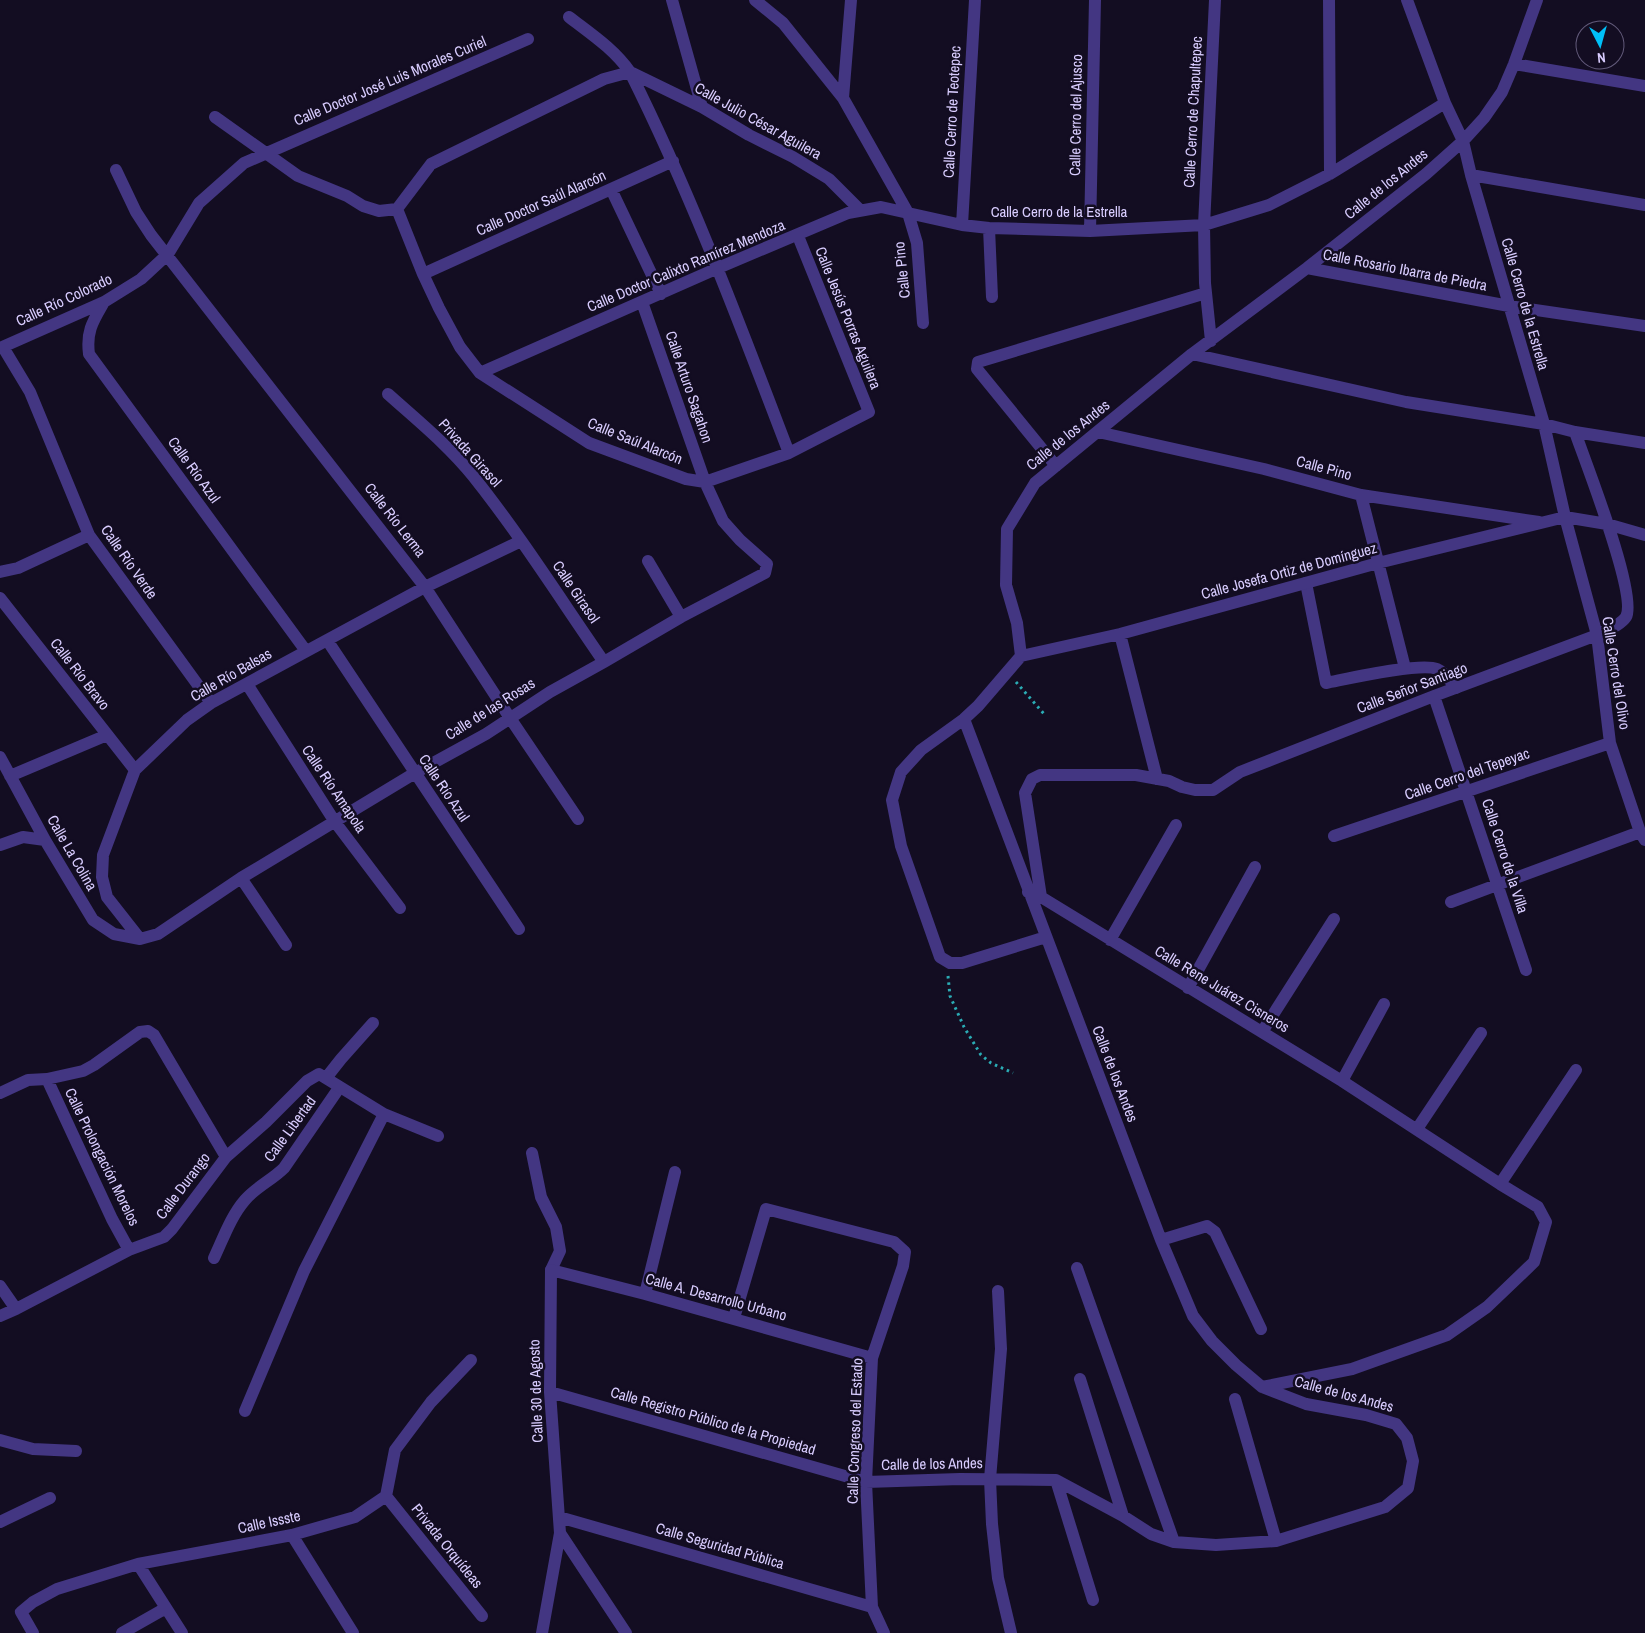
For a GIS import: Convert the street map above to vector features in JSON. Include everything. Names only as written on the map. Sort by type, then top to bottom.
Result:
[{"type":"street","points":[[672,0],[702,107]]},
{"type":"street","points":[[755,0],[783,23],[843,98],[908,213]]},
{"type":"street","points":[[843,98],[851,0]]},
{"type":"street","name":"Calle Cerro de Teotepec","points":[[962,225],[975,0]]},
{"type":"street","name":"Calle Cerro del Ajusco","points":[[1090,231],[1095,0]]},
{"type":"street","name":"Calle Cerro de Chapultepec","points":[[1211,342],[1206,293],[1204,226],[1215,0]]},
{"type":"street","points":[[1329,0],[1330,174]]},
{"type":"street","name":"Calle Cerro de la Estrella","points":[[1408,0],[1445,104],[1463,141],[1471,175],[1544,424],[1565,517]]},
{"type":"street","name":"Calle de los Andes","points":[[1021,656],[1017,622],[1006,585],[1007,529],[1035,483],[1192,354],[1211,342],[1307,268],[1426,174],[1463,141],[1484,118],[1502,92],[1537,0]]},
{"type":"street","points":[[569,17],[609,48],[622,60],[630,72],[673,161],[718,268],[789,453],[705,482]]},
{"type":"street","name":"Calle Doctor José Luis Morales Curiel","points":[[265,153],[528,39]]},
{"type":"street","points":[[1514,64],[1645,86]]},
{"type":"street","points":[[215,117],[298,176],[347,196],[362,206],[379,211],[397,209],[431,164],[604,79],[630,72]]},
{"type":"street","name":"Calle Julio César Aguilera","points":[[630,72],[702,107],[749,135],[793,157],[829,179],[860,210]]},
{"type":"street","name":"Calle Cerro de la Estrella","points":[[908,213],[962,225],[989,228],[1090,231],[1204,226],[1269,205],[1330,174],[1445,104]]},
{"type":"street","name":"Calle Río Colorado","points":[[1,347],[104,302],[141,279],[168,254],[199,203],[244,163],[265,153]]},
{"type":"street","name":"Calle Doctor Saúl Alarcón","points":[[423,274],[673,161]]},
{"type":"street","name":"Calle Río Lerma","points":[[116,170],[136,212],[152,235],[425,586],[578,819]]},
{"type":"street","points":[[1471,175],[1645,205]]},
{"type":"street","points":[[611,189],[661,294]]},
{"type":"street","name":"Calle Doctor Calixto Ramírez Mendoza","points":[[480,373],[848,213],[881,208],[908,213]]},
{"type":"street","name":"Calle Saúl Alarcón","points":[[397,209],[423,274],[460,347],[480,373],[589,443],[686,479],[705,482]]},
{"type":"street","name":"Calle Pino","points":[[908,213],[917,243],[923,323]]},
{"type":"street","points":[[989,228],[992,297]]},
{"type":"street","name":"Calle Jesús Porras Aguilera","points":[[789,453],[869,412],[798,236]]},
{"type":"street","name":"Calle Rosario Ibarra de Piedra","points":[[1307,268],[1509,306],[1645,326]]},
{"type":"street","points":[[1056,466],[977,370],[978,362],[1206,293]]},
{"type":"street","name":"Calle Río Azul","points":[[104,302],[92,321],[87,340],[89,354],[306,651]]},
{"type":"street","name":"Calle Arturo Sagahon","points":[[642,302],[705,482]]},
{"type":"street","name":"Calle Río Verde","points":[[1,347],[30,392],[89,535],[212,703]]},
{"type":"street","points":[[1192,354],[1406,402],[1544,424],[1575,432],[1645,443]]},
{"type":"street","name":"Privada Girasol","points":[[388,394],[429,430],[472,474],[522,541]]},
{"type":"street","name":"Calle Pino","points":[[1098,432],[1264,469],[1361,494],[1545,523]]},
{"type":"street","points":[[1575,432],[1607,524]]},
{"type":"street","name":"Calle de las Rosas","points":[[140,939],[158,934],[241,878],[415,773],[486,734],[550,692],[681,617],[765,573],[767,564],[740,540],[723,521],[705,482]]},
{"type":"street","points":[[1361,494],[1405,668]]},
{"type":"street","points":[[1565,517],[1607,524],[1645,535]]},
{"type":"street","name":"Calle Josefa Ortiz de Domínguez","points":[[1021,656],[1120,634],[1378,563],[1565,517]]},
{"type":"street","name":"Calle Cerro del Olivo","points":[[1565,517],[1596,635],[1610,743],[1642,836]]},
{"type":"street","name":"Calle Señor Santiago","points":[[1041,898],[1025,793],[1032,780],[1040,775],[1136,775],[1169,781],[1195,790],[1213,790],[1240,772],[1596,635],[1620,624],[1627,616],[1628,604],[1624,583],[1607,524]]},
{"type":"street","points":[[0,572],[18,568],[89,535]]},
{"type":"street","name":"Calle Río Balsas","points":[[140,939],[108,896],[102,877],[103,855],[135,770],[187,720],[212,703],[425,586],[522,541]]},
{"type":"street","name":"Calle Girasol","points":[[522,541],[604,662]]},
{"type":"street","points":[[648,561],[681,617]]},
{"type":"street","points":[[1306,583],[1326,683],[1405,668],[1435,668],[1445,673],[1456,688]]},
{"type":"street","name":"Calle Río Bravo","points":[[0,598],[135,770]]},
{"type":"street","points":[[1120,634],[1157,779]]},
{"type":"street","name":"Calle Río Azul","points":[[327,640],[518,929]]},
{"type":"street","points":[[1021,656],[978,706],[964,719],[921,750],[902,772],[892,800],[901,846],[940,958],[950,963],[962,964],[1046,937]]},
{"type":"street","name":"Calle Río Amapola","points":[[247,684],[335,822],[400,908]]},
{"type":"street","name":"Calle Cerro de la Villa","points":[[1434,696],[1526,970]]},
{"type":"street","points":[[964,719],[1028,892]]},
{"type":"street","points":[[10,776],[107,735]]},
{"type":"street","name":"Calle Cerro del Tepeyac","points":[[1334,836],[1610,743]]},
{"type":"street","name":"Calle La Colina","points":[[0,757],[45,840],[93,920],[114,934],[140,939]]},
{"type":"street","points":[[1110,940],[1176,825]]},
{"type":"street","points":[[1451,902],[1642,836]]},
{"type":"street","points":[[0,845],[23,837],[45,840]]},
{"type":"street","points":[[1188,988],[1255,867]]},
{"type":"street","points":[[241,878],[286,945]]},
{"type":"street","name":"Calle de los Andes","points":[[866,1482],[990,1479],[1056,1480],[1123,1516],[1151,1534],[1174,1542],[1216,1545],[1276,1541],[1385,1507],[1408,1488],[1413,1461],[1407,1438],[1396,1424],[1366,1415],[1306,1404],[1262,1387],[1236,1366],[1212,1341],[1193,1316],[1160,1240],[1028,892]]},
{"type":"street","name":"Calle Rene Juárez Cisneros","points":[[1028,892],[1041,898],[1342,1081],[1538,1207],[1546,1222],[1534,1262],[1487,1307],[1447,1335],[1352,1369],[1262,1387]]},
{"type":"street","points":[[1262,1032],[1334,919]]},
{"type":"street","points":[[1342,1081],[1384,1004]]},
{"type":"street","name":"Calle Durango","points":[[0,1316],[129,1250],[164,1237],[226,1157],[266,1122],[307,1080],[323,1076],[341,1059],[372,1023]]},
{"type":"street","points":[[0,1094],[22,1082],[35,1078],[47,1079],[83,1071],[140,1032],[148,1031],[154,1035],[226,1157]]},
{"type":"street","points":[[1417,1129],[1481,1033]]},
{"type":"street","points":[[1500,1184],[1576,1070]]},
{"type":"street","points":[[323,1076],[384,1114],[438,1136]]},
{"type":"street","name":"Calle Prolongación Morelos","points":[[47,1079],[112,1219],[129,1250]]},
{"type":"street","name":"Calle Libertad","points":[[214,1258],[233,1219],[245,1200],[262,1184],[274,1178],[284,1168],[340,1088]]},
{"type":"street","points":[[245,1411],[304,1271],[384,1114]]},
{"type":"street","name":"Calle 30 de Agosto","points":[[532,1153],[541,1198],[556,1227],[560,1251],[551,1270],[550,1392],[560,1534],[542,1633]]},
{"type":"street","points":[[645,1294],[675,1172]]},
{"type":"street","name":"Calle Congreso del Estado","points":[[734,1318],[766,1209],[894,1242],[905,1252],[903,1266],[872,1358],[866,1482],[872,1607],[884,1633]]},
{"type":"street","points":[[1160,1240],[1207,1226],[1215,1232],[1261,1329]]},
{"type":"street","points":[[1077,1268],[1174,1542]]},
{"type":"street","name":"Calle A. Desarrollo Urbano","points":[[551,1270],[734,1318],[872,1358]]},
{"type":"street","points":[[0,1286],[16,1309]]},
{"type":"street","points":[[998,1292],[1001,1350],[990,1479],[998,1578],[1011,1633]]},
{"type":"street","points":[[386,1496],[395,1450],[431,1402],[471,1360]]},
{"type":"street","points":[[1080,1379],[1123,1516]]},
{"type":"street","name":"Calle Registro Público de la Propiedad","points":[[550,1392],[866,1482]]},
{"type":"street","points":[[1235,1399],[1276,1541]]},
{"type":"street","points":[[0,1440],[33,1450],[76,1451]]},
{"type":"street","points":[[1056,1480],[1093,1600]]},
{"type":"street","name":"Calle Issste","points":[[33,1633],[21,1612],[33,1602],[57,1589],[138,1564],[292,1535],[355,1517],[386,1496]]},
{"type":"street","name":"Privada Orquídeas","points":[[386,1496],[482,1616]]},
{"type":"street","points":[[0,1522],[50,1498]]},
{"type":"street","name":"Calle Seguridad Pública","points":[[559,1517],[872,1607]]},
{"type":"street","points":[[560,1534],[626,1633]]},
{"type":"street","points":[[292,1535],[353,1633]]},
{"type":"street","points":[[138,1564],[182,1633]]},
{"type":"street","points":[[122,1633],[166,1608]]},
{"type":"path","points":[[1008,672],[1045,715]]},
{"type":"path","points":[[950,963],[948,976],[950,996],[964,1026],[981,1054],[991,1063],[1013,1073]]}]
